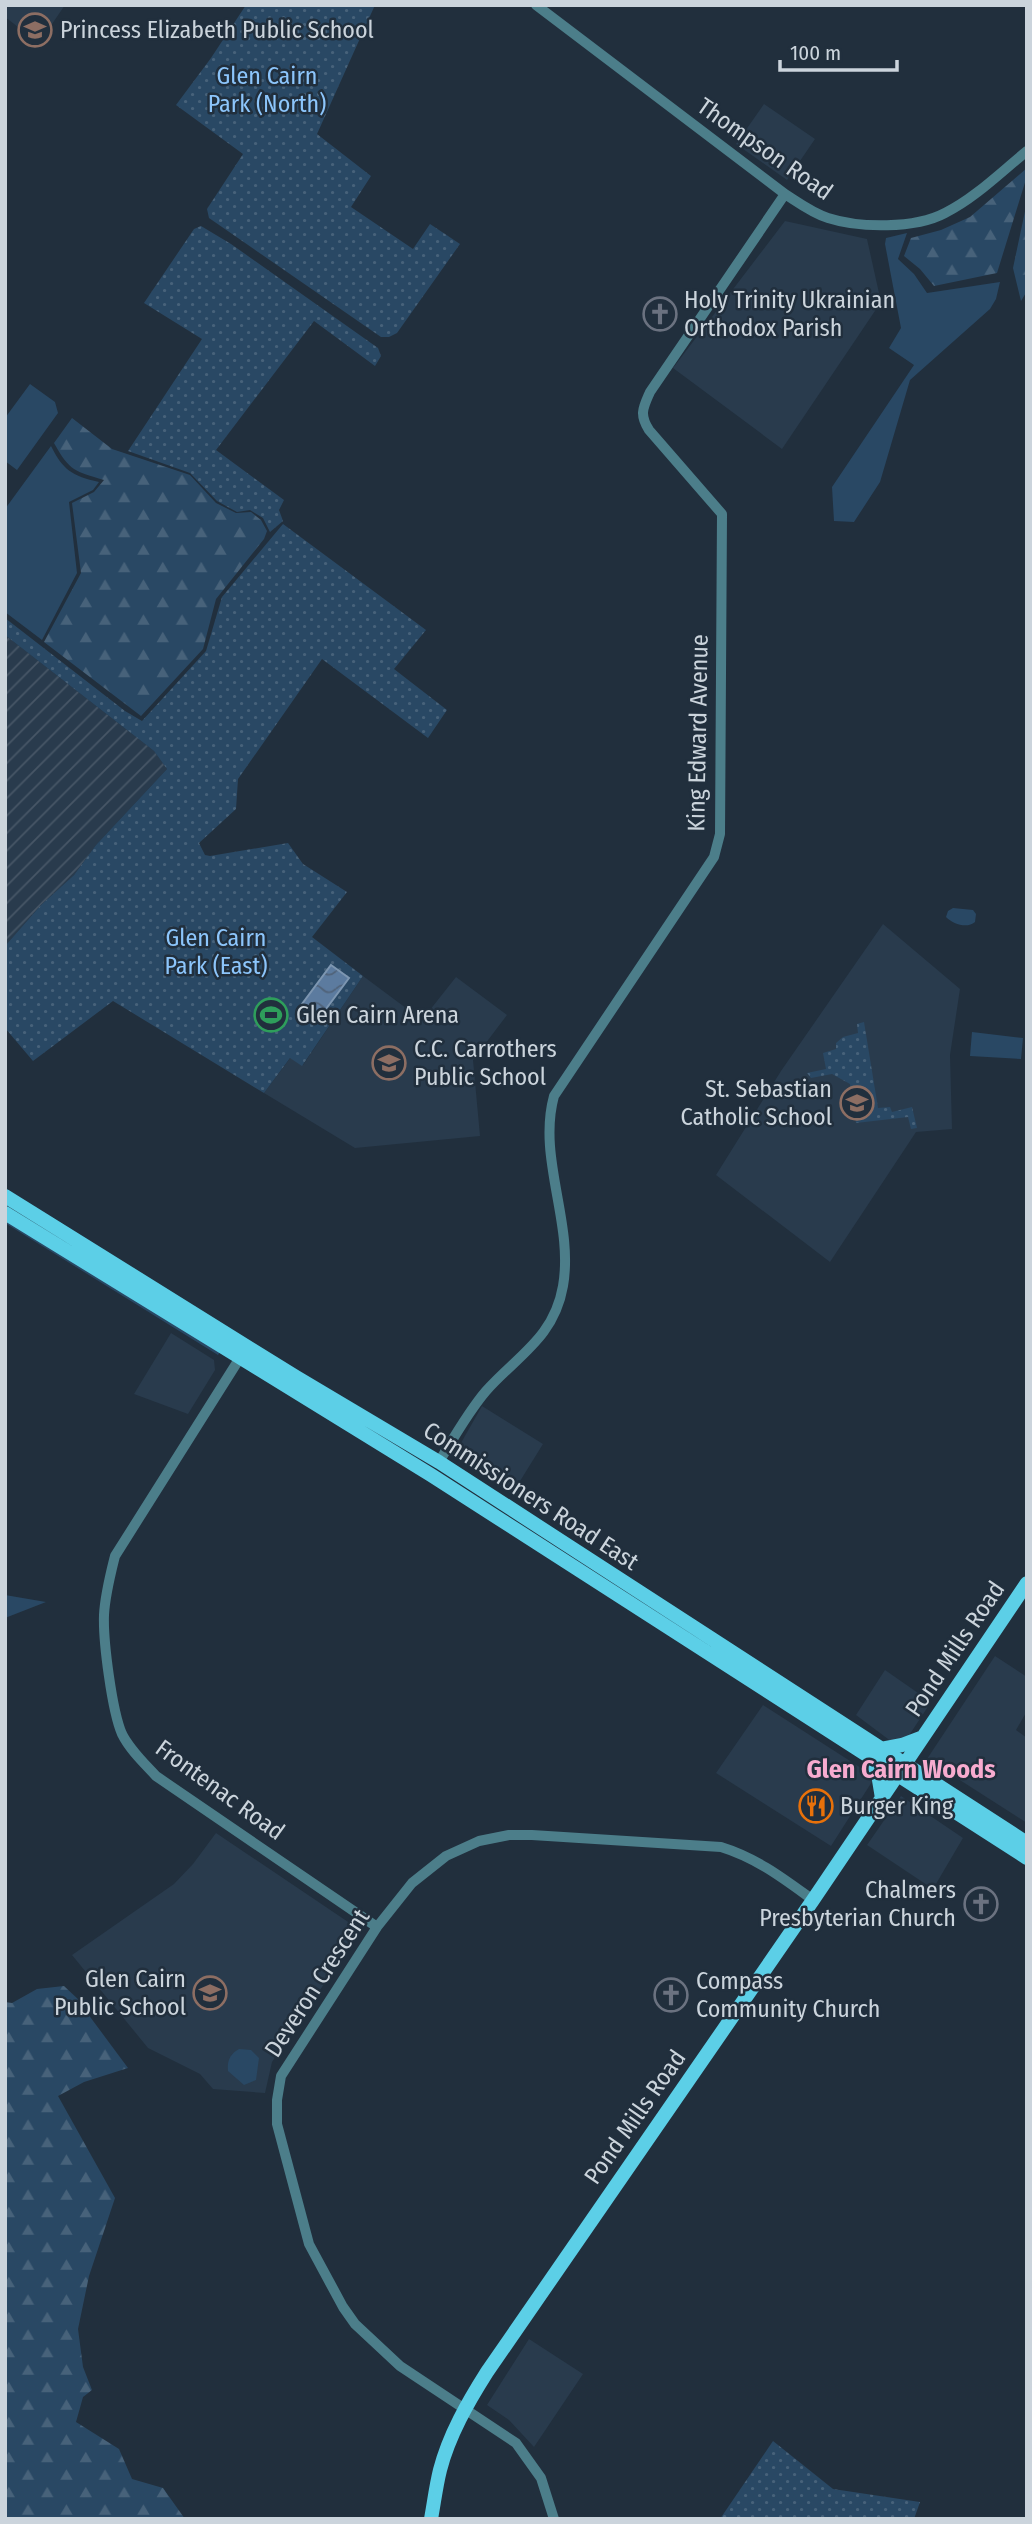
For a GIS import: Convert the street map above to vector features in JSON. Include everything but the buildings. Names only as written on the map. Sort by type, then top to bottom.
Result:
[{"type":"main road","name":"Commissioners Road East","points":[[5,1196],[431,1475],[874,1752]]},
{"type":"main road","name":"Commissioners Road East","points":[[5,1213],[243,1352],[439,1462],[901,1770],[937,1786],[1027,1843]]},
{"type":"main road","name":"Pond Mills Road","points":[[431,2519],[441,2469],[465,2408],[538,2296],[813,1900],[1027,1583]]},
{"type":"main road","points":[[921,1790],[903,1790],[882,1798],[874,1752],[923,1737]]},
{"type":"main road","points":[[923,1737],[921,1763],[929,1779],[937,1786]]},
{"type":"main road","name":"Commissioners Road East","points":[[901,1770],[921,1790],[1027,1858]]},
{"type":"street","name":"Thompson Road","points":[[536,5],[785,194],[806,209],[827,218],[862,225],[903,225],[944,214],[993,180],[1027,151]]},
{"type":"street","name":"King Edward Avenue","points":[[439,1462],[486,1392],[533,1348],[556,1312],[563,1286],[564,1247],[548,1116],[554,1096],[714,857],[720,834],[722,514],[642,419],[643,408],[650,392],[785,194]]},
{"type":"street","name":"Frontenac Road","points":[[243,1352],[115,1556],[107,1586],[104,1617],[115,1713],[123,1735],[138,1757],[156,1776],[377,1927]]},
{"type":"street","name":"Deveron Crescent","points":[[554,2519],[541,2478],[516,2443],[400,2365],[355,2324],[343,2307],[309,2244],[277,2124],[281,2076],[377,1927],[403,1893],[446,1856],[479,1841],[509,1835],[722,1847],[741,1853],[769,1868],[813,1900]]},
{"type":"shaded area","name":"Princess Elizabeth Public School","points":[[5,5],[65,5],[39,43],[5,17]]},
{"type":"shaded area","points":[[764,104],[815,139],[787,180],[736,144]]},
{"type":"shaded area","points":[[785,221],[867,239],[881,302],[782,449],[673,368]]},
{"type":"shaded area","points":[[5,635],[154,751],[167,769],[96,845],[74,875],[41,905],[5,946]]},
{"type":"shaded area","name":"St. Sebastian Catholic School","points":[[883,924],[960,989],[950,1055],[952,1129],[916,1132],[830,1262],[716,1175],[781,1071]]},
{"type":"shaded area","name":"C.C. Carrothers Public School","points":[[363,976],[422,1020],[456,977],[507,1015],[473,1060],[480,1136],[355,1148],[264,1093],[291,1057],[303,1065]]},
{"type":"shaded area","points":[[171,1333],[214,1360],[215,1370],[188,1414],[134,1394]]},
{"type":"shaded area","points":[[482,1406],[543,1444],[512,1494],[453,1457]]},
{"type":"shaded area","points":[[995,1656],[1027,1677],[1027,1711],[1016,1730],[1027,1738],[1027,1823],[927,1759]]},
{"type":"shaded area","points":[[885,1670],[931,1702],[908,1737],[892,1742],[856,1715]]},
{"type":"shaded area","points":[[763,1705],[875,1777],[831,1846],[716,1773]]},
{"type":"shaded area","points":[[901,1796],[963,1838],[933,1889],[867,1845]]},
{"type":"shaded area","name":"Glen Cairn Public School","points":[[216,1833],[360,1930],[272,2062],[265,2093],[213,2089],[200,2074],[148,2048],[72,1955],[174,1884]]},
{"type":"shaded area","points":[[529,2339],[583,2374],[534,2447],[509,2420],[487,2405]]},
{"type":"green space","name":"Glen Cairn Park (North)","points":[[246,5],[375,5],[317,134],[371,176],[351,207],[413,249],[430,224],[460,244],[397,333],[389,337],[381,337],[209,218],[207,209],[243,154],[176,105]]},
{"type":"green space","points":[[1027,168],[1027,176],[997,273],[934,286],[920,269],[904,256],[911,238],[941,230],[970,217]]},
{"type":"green space","points":[[1027,202],[1027,291],[1021,301],[1013,268]]},
{"type":"green space","points":[[201,226],[231,244],[378,348],[381,356],[375,366],[314,321],[216,450],[284,500],[279,510],[283,521],[270,532],[263,518],[250,510],[237,512],[217,501],[190,473],[128,451],[202,339],[144,303],[194,229]]},
{"type":"green space","points":[[907,233],[898,259],[914,274],[927,293],[1000,282],[996,299],[990,309],[910,380],[880,482],[854,522],[834,521],[832,487],[914,365],[889,348],[901,328],[885,244],[886,238]]},
{"type":"green space","points":[[30,384],[55,402],[58,413],[17,470],[5,461],[5,418]]},
{"type":"green space","points":[[72,418],[112,449],[190,475],[216,503],[236,513],[251,512],[261,520],[267,531],[264,539],[216,599],[203,649],[141,716],[44,642],[81,573],[72,503],[94,492],[104,480],[74,469],[64,460],[54,443]]},
{"type":"green space","points":[[51,446],[69,471],[99,482],[93,490],[69,502],[77,573],[42,640],[5,612],[5,509]]},
{"type":"green space","name":"Glen Cairn Park (East)","points":[[283,524],[426,630],[394,669],[447,710],[428,738],[322,659],[238,779],[236,809],[199,843],[205,855],[210,856],[288,843],[303,864],[347,892],[312,937],[363,976],[302,1066],[290,1058],[264,1093],[113,1001],[33,1061],[5,1028],[5,946],[41,905],[74,875],[96,845],[167,769],[154,751],[5,635],[5,618],[125,711],[142,721],[206,651],[222,597]]},
{"type":"green space","points":[[953,908],[973,910],[976,914],[975,922],[960,925],[952,922],[946,917],[948,911]]},
{"type":"green space","points":[[864,1022],[878,1108],[890,1107],[892,1112],[912,1107],[917,1128],[911,1129],[908,1117],[856,1123],[850,1084],[832,1074],[811,1078],[807,1073],[826,1069],[823,1053],[836,1049],[836,1043],[843,1037],[858,1033],[857,1024]]},
{"type":"green space","points":[[972,1032],[1023,1038],[1021,1059],[970,1056]]},
{"type":"green space","points":[[5,1219],[220,1352],[218,1355],[5,1223]]},
{"type":"green space","points":[[5,1595],[46,1602],[5,1618]]},
{"type":"green space","points":[[64,1986],[81,2002],[128,2068],[84,2082],[58,2096],[115,2198],[89,2276],[78,2329],[83,2367],[92,2390],[83,2397],[76,2422],[119,2449],[132,2479],[163,2488],[185,2519],[5,2519],[5,2002],[12,2003],[37,1989]]},
{"type":"green space","points":[[239,2049],[251,2050],[259,2058],[256,2080],[244,2085],[228,2071],[230,2058]]},
{"type":"green space","points":[[773,2441],[833,2489],[920,2502],[914,2519],[720,2519]]},
{"type":"water","points":[[331,965],[349,978],[320,1017],[302,1004]]},
{"type":"place","name":"Princess Elizabeth Public School","points":[[35,30]]},
{"type":"place","name":"Holy Trinity Ukrainian Orthodox Parish","points":[[660,314]]},
{"type":"place","name":"Glen Cairn Arena","points":[[271,1015]]},
{"type":"place","name":"C.C. Carrothers Public School","points":[[389,1063]]},
{"type":"place","name":"St. Sebastian Catholic School","points":[[857,1103]]},
{"type":"place","name":"Burger King","points":[[816,1806]]},
{"type":"place","name":"Chalmers Presbyterian Church","points":[[981,1904]]},
{"type":"place","name":"Glen Cairn Public School","points":[[210,1993]]},
{"type":"place","name":"Compass Community Church","points":[[671,1995]]},
{"type":"district","name":"Glen Cairn Woods","points":[[901,1769]]}]
